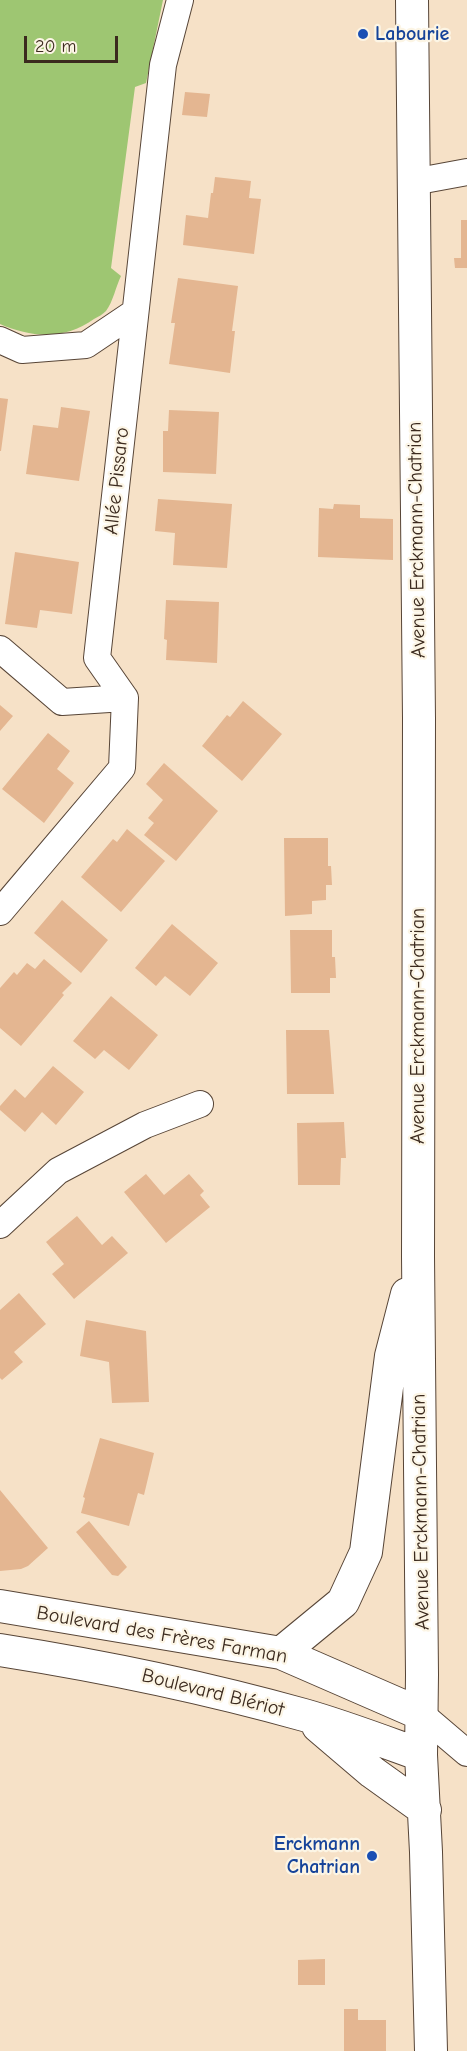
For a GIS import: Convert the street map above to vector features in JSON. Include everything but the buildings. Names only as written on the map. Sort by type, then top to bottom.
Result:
[{"type":"street","name":"Allée Pissaro","points":[[125,698],[97,658],[163,64],[180,0]]},
{"type":"street","name":"Avenue Erckmann-Chatrian","points":[[412,0],[419,718],[418,1256],[421,1755],[431,2051]]},
{"type":"street","points":[[413,182],[467,172]]},
{"type":"street","points":[[0,340],[22,350],[86,345],[135,312]]},
{"type":"street","points":[[0,649],[62,702],[125,698],[122,768],[0,912]]},
{"type":"street","points":[[0,1225],[58,1171],[145,1125],[200,1104]]},
{"type":"street","points":[[281,1653],[344,1602],[366,1552],[391,1356],[418,1256]]},
{"type":"street","name":"Boulevard des Frères Farman","points":[[0,1606],[281,1653],[421,1714]]},
{"type":"street","name":"Boulevard Blériot","points":[[0,1650],[81,1663],[194,1687],[306,1716],[421,1755]]},
{"type":"street","points":[[310,1665],[315,1678],[315,1686],[306,1716],[372,1772],[424,1810]]},
{"type":"street","points":[[421,1714],[467,1753]]},
{"type":"street","points":[[421,1755],[467,1758]]},
{"type":"green space","points":[[0,0],[163,0],[146,83],[135,87],[111,268],[121,276],[106,311],[83,326],[60,334],[24,332],[0,324]]},
{"type":"place","name":"Labourie","points":[[363,34]]},
{"type":"place","name":"Erckmann Chatrian","points":[[372,1856]]}]
